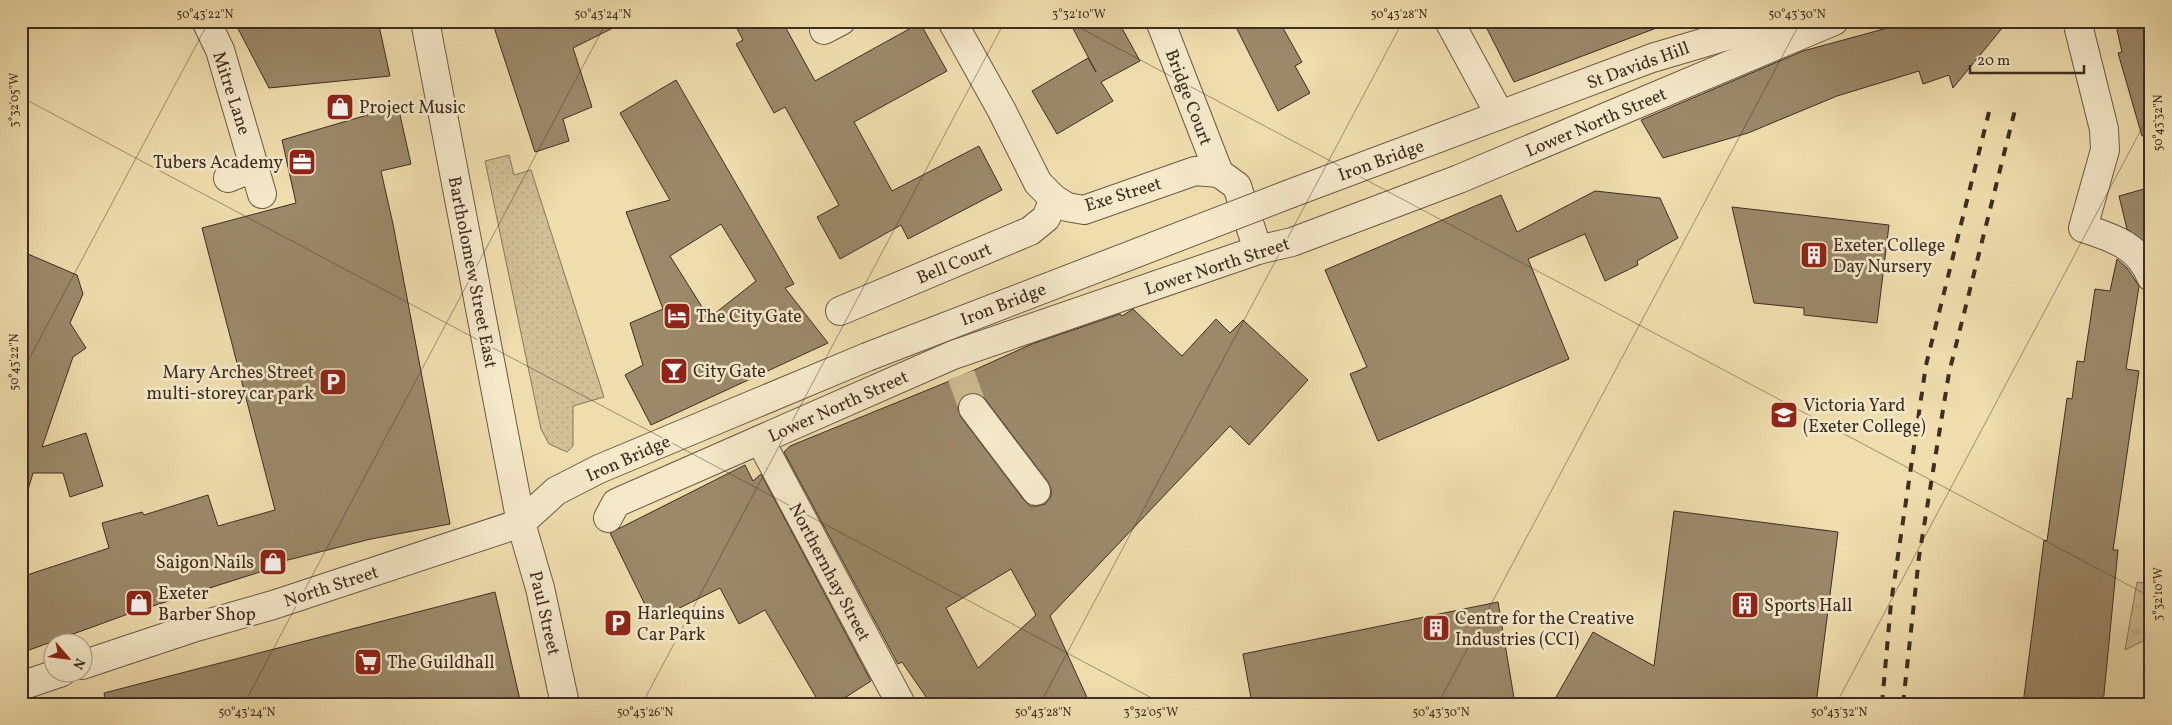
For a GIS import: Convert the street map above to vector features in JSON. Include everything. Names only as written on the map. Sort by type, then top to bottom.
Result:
[{"type":"street","name":"Mitre Lane","points":[[206,21],[220,50],[262,194]]},
{"type":"street","name":"Bartholomew Street East","points":[[425,21],[521,523]]},
{"type":"street","name":"Exe Street","points":[[952,21],[1002,111],[1038,183],[1054,199],[1067,207],[1084,210],[1195,171],[1219,173]]},
{"type":"street","name":"Bridge Court","points":[[1160,21],[1219,173]]},
{"type":"street","points":[[1449,21],[1500,116]]},
{"type":"street","name":"St Davids Hill","points":[[1500,116],[1652,58],[1777,21]]},
{"type":"street","name":"Lower North Street","points":[[608,518],[616,503],[760,440],[1258,250],[1292,242],[1459,179],[1834,21]]},
{"type":"street","points":[[2077,21],[2104,129],[2105,150],[2083,228],[2110,237],[2133,250],[2140,256],[2151,277]]},
{"type":"street","name":"Iron Bridge","points":[[521,523],[556,491],[599,469],[867,357],[1292,193],[1500,116]]},
{"type":"street","points":[[228,178],[255,167]]},
{"type":"street","points":[[1219,173],[1237,186],[1258,250]]},
{"type":"street","name":"Bell Court","points":[[840,311],[1030,231],[1046,218],[1054,199]]},
{"type":"street","points":[[973,408],[1036,491]]},
{"type":"street","name":"Northernhay Street","points":[[760,440],[901,704]]},
{"type":"street","name":"North Street","points":[[92,662],[196,627],[273,605],[521,523]]},
{"type":"street","name":"Paul Street","points":[[521,523],[540,588],[565,704]]},
{"type":"street","points":[[21,686],[42,679]]},
{"type":"green space","points":[[509,155],[514,175],[531,170],[604,397],[573,406],[573,446],[567,452],[549,444],[541,429],[485,161]]},
{"type":"green space","points":[[2137,582],[2151,584],[2151,637],[2125,650]]},
{"type":"building","points":[[234,21],[378,21],[390,76],[269,88]]},
{"type":"building","points":[[492,21],[627,21],[573,48],[592,107],[563,119],[569,141],[535,152]]},
{"type":"building","points":[[733,21],[782,21],[815,81],[920,23],[947,71],[854,122],[892,191],[979,146],[1002,190],[908,239],[901,225],[840,259],[817,217],[839,205],[785,107],[774,113],[736,44],[743,40]]},
{"type":"building","points":[[1069,21],[1118,21],[1140,61],[1101,82],[1113,101],[1057,134],[1032,91],[1088,58],[1096,72]]},
{"type":"building","points":[[1233,21],[1279,21],[1302,62],[1295,66],[1310,93],[1278,111]]},
{"type":"building","points":[[1483,21],[1666,21],[1667,24],[1514,82]]},
{"type":"building","points":[[1913,21],[2008,21],[1953,88],[1949,75],[1923,84],[1919,71],[1837,96],[1748,133],[1663,158],[1641,120],[1803,51]]},
{"type":"building","points":[[2115,21],[2151,21],[2151,135],[2142,136],[2118,53],[2122,52]]},
{"type":"building","points":[[676,80],[794,284],[785,288],[828,343],[651,425],[625,375],[643,365],[630,323],[663,309],[626,212],[670,200],[620,113]],"holes":[[[721,224],[756,281],[709,318],[670,256]]]},
{"type":"building","name":"Mary Arches Street multi-storey car park","points":[[398,106],[411,164],[381,171],[393,224],[450,524],[371,539],[284,561],[285,564],[128,614],[79,632],[42,632],[42,645],[21,653],[21,577],[109,548],[102,523],[142,512],[144,515],[208,495],[218,526],[275,510],[202,228],[296,203],[282,140]]},
{"type":"building","points":[[2151,187],[2151,247],[2127,229],[2119,196]]},
{"type":"building","points":[[1595,191],[1660,198],[1678,238],[1637,261],[1638,265],[1605,281],[1585,234],[1528,259],[1569,359],[1378,441],[1350,374],[1367,367],[1325,270],[1501,195],[1517,232]]},
{"type":"building","name":"Exeter College Day Nursery","points":[[1732,207],[1889,225],[1877,323],[1804,315],[1804,308],[1754,303]]},
{"type":"building","points":[[21,251],[77,275],[83,294],[70,323],[86,348],[73,357],[42,447],[86,433],[103,486],[70,497],[63,473],[33,473],[27,493],[21,492]]},
{"type":"building","points":[[2117,259],[2127,268],[2139,286],[2126,369],[2139,371],[2113,550],[2118,550],[2103,704],[2023,704],[2044,540],[2047,541],[2067,398],[2072,399],[2077,361],[2084,362],[2095,289],[2110,291]]},
{"type":"building","points":[[1133,309],[1182,356],[1216,319],[1230,333],[1243,320],[1308,380],[1249,445],[1230,426],[1050,616],[1090,704],[931,704],[902,662],[898,664],[784,452],[790,446],[952,380],[1032,344],[1120,314],[1122,316]],"holes":[[[972,392],[979,394],[985,399],[1048,482],[1051,489],[1051,497],[1045,504],[1030,506],[1024,500],[961,417],[958,409],[959,402],[964,395]],[[1011,569],[1036,615],[978,668],[946,608]]]},
{"type":"building","points":[[745,465],[753,481],[761,474],[871,681],[835,704],[820,704],[765,610],[739,624],[720,588],[653,621],[610,533]]},
{"type":"building","name":"Sports Hall","points":[[1674,511],[1838,532],[1816,704],[1552,704],[1593,632],[1654,666]]},
{"type":"building","name":"The Guildhall","points":[[495,592],[521,704],[106,704],[104,693]]},
{"type":"building","name":"Centre for the Creative Industries (CCI)","points":[[1498,602],[1515,704],[1252,704],[1243,654]]},
{"type":"tunnel","points":[[961,375],[973,408]]},
{"type":"railway","points":[[1903,704],[1919,557],[1949,373],[2016,106]]},
{"type":"railway","points":[[1882,704],[1891,603],[1926,365],[1989,112]]},
{"type":"place","name":"Project Music","points":[[340,107]]},
{"type":"place","name":"Tubers Academy","points":[[302,162]]},
{"type":"place","name":"Exeter College Day Nursery","points":[[1814,255]]},
{"type":"place","name":"The City Gate","points":[[677,316]]},
{"type":"place","name":"City Gate","points":[[674,371]]},
{"type":"place","name":"Mary Arches Street multi-storey car park","points":[[333,382]]},
{"type":"place","name":"Victoria Yard (Exeter College)","points":[[1784,415]]},
{"type":"place","name":"Saigon Nails","points":[[273,562]]},
{"type":"place","name":"Exeter Barber Shop","points":[[139,603]]},
{"type":"place","name":"Sports Hall","points":[[1745,605]]},
{"type":"place","name":"Harlequins Car Park","points":[[618,623]]},
{"type":"place","name":"Centre for the Creative Industries (CCI)","points":[[1436,628]]},
{"type":"place","name":"The Guildhall","points":[[368,662]]}]
